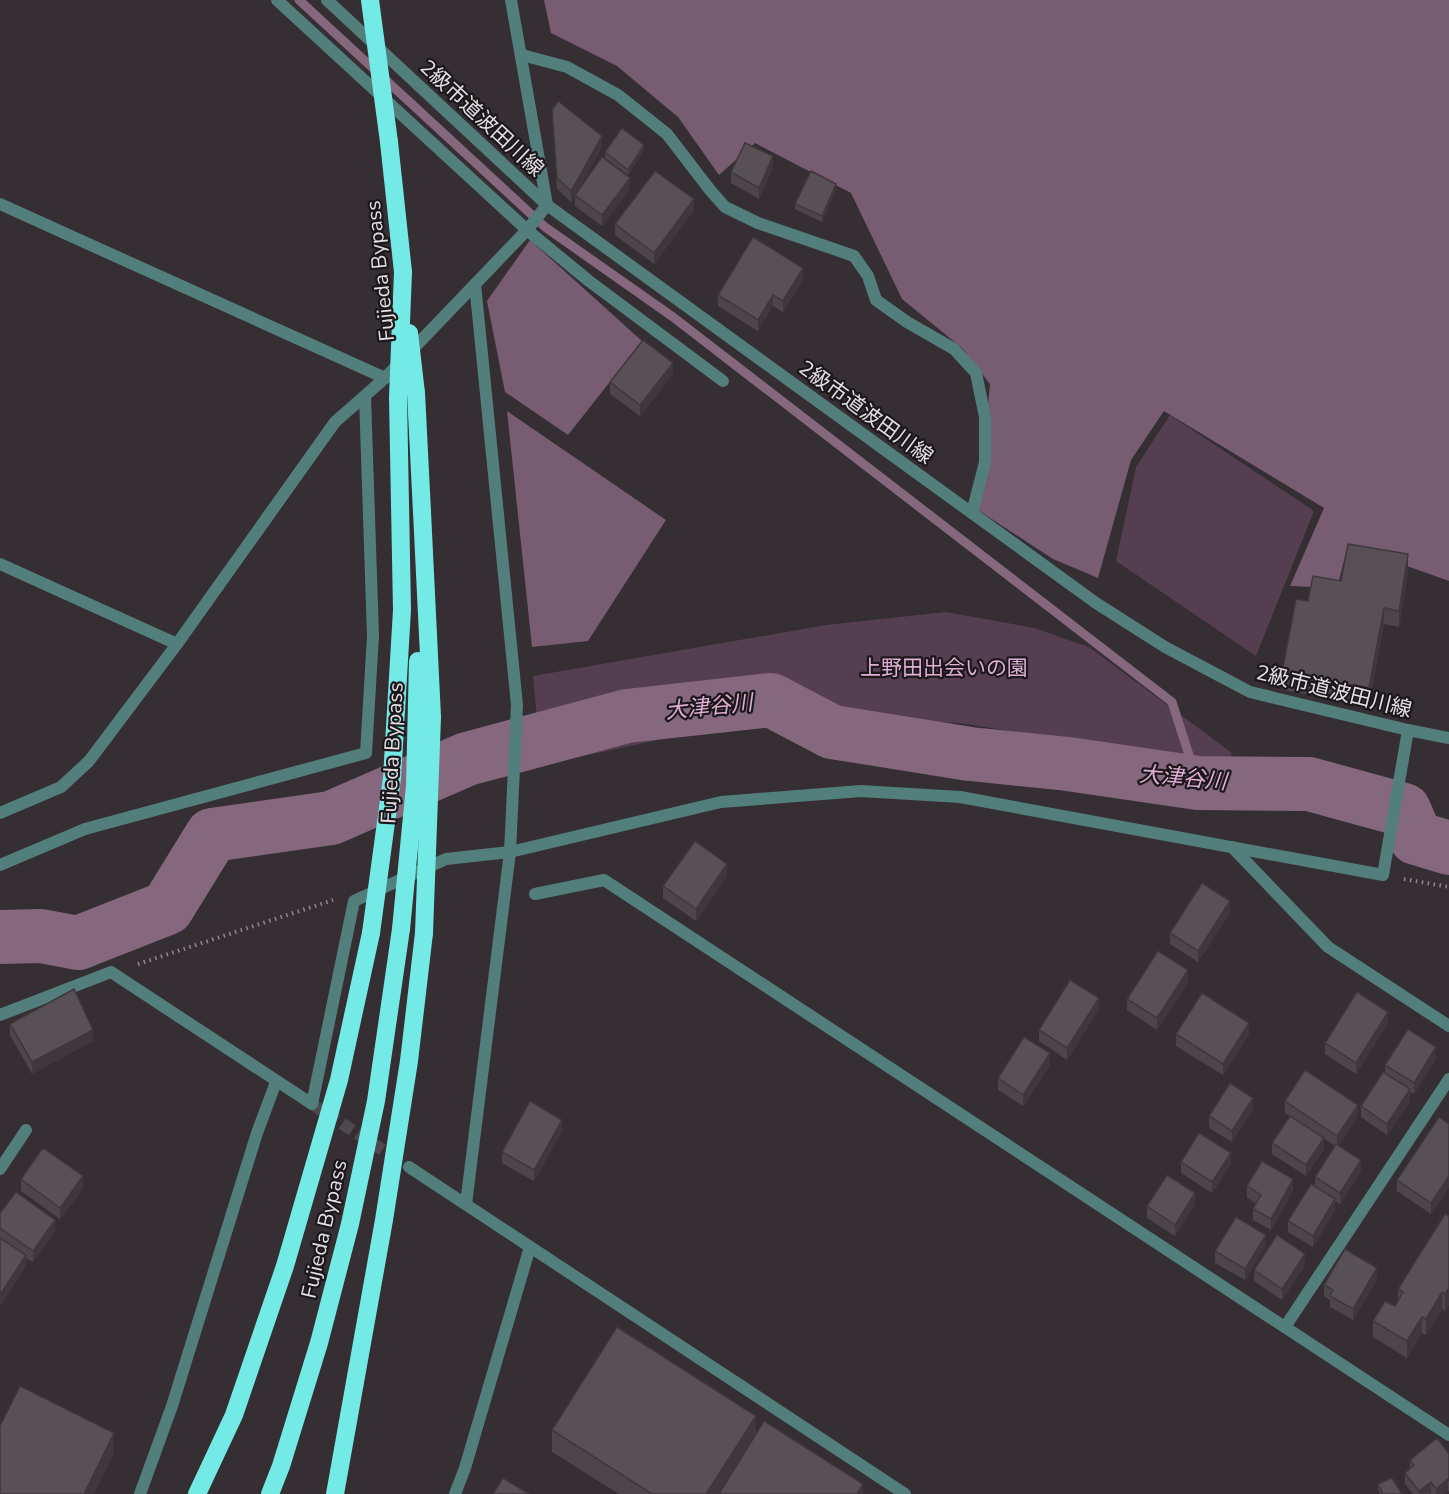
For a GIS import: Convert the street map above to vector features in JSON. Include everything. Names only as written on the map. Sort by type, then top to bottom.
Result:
[{"type":"highway","name":"Fujieda Bypass","points":[[270,1494],[319,1344],[350,1224],[376,1101],[401,928],[415,786],[422,512],[416,393],[389,142],[370,0]]},
{"type":"highway","points":[[197,1494],[234,1415],[285,1266],[339,1080],[371,933],[392,778],[402,610],[398,397],[403,272]]},
{"type":"highway","points":[[335,1494],[384,1220],[409,1061],[424,933],[432,717],[422,512]]},
{"type":"street","points":[[277,0],[527,230],[589,281],[723,381]]},
{"type":"street","name":"2級市道波田川線","points":[[327,0],[548,205],[1096,603],[1155,641],[1250,692],[1449,738]]},
{"type":"street","points":[[0,813],[61,787],[89,761],[177,644],[335,422],[385,378],[527,230],[548,205],[511,0]]},
{"type":"street","points":[[522,55],[567,67],[618,95],[667,134],[725,207],[758,224],[854,256],[868,276],[876,300],[907,322],[954,349],[976,373],[985,417],[985,462],[972,513]]},
{"type":"street","points":[[0,204],[385,378]]},
{"type":"street","points":[[466,1204],[510,846],[517,705],[475,284]]},
{"type":"street","points":[[0,865],[85,829],[366,753],[373,636],[365,396]]},
{"type":"street","points":[[0,564],[177,644]]},
{"type":"street","points":[[0,1016],[111,972],[312,1104],[354,901],[446,859],[721,802],[861,791],[960,797],[1383,875],[1408,730]]},
{"type":"street","points":[[1232,847],[1328,947],[1449,1026]]},
{"type":"street","points":[[535,894],[604,880],[1449,1435]]},
{"type":"street","points":[[1285,1327],[1449,1079]]},
{"type":"street","points":[[140,1494],[172,1406],[257,1133],[276,1082]]},
{"type":"street","points":[[0,1169],[26,1130]]},
{"type":"street","points":[[409,1167],[905,1494]]},
{"type":"street","points":[[455,1494],[465,1468],[530,1247]]},
{"type":"path","points":[[1383,875],[1449,887]]},
{"type":"path","points":[[111,972],[338,899]]},
{"type":"green space","points":[[1170,415],[1314,511],[1256,656],[1116,561],[1136,467]]},
{"type":"green space","name":"上野田出会いの園","points":[[946,612],[1034,628],[1089,647],[1232,753],[1225,771],[1163,755],[960,723],[798,716],[696,732],[541,765],[533,676],[826,625]]},
{"type":"shaded area","points":[[544,0],[1449,0],[1449,581],[1348,545],[1337,588],[1290,586],[1324,508],[1164,411],[1131,460],[1098,578],[1053,559],[978,510],[990,384],[962,348],[902,299],[851,193],[755,143],[719,175],[678,117],[617,66],[551,33]]},
{"type":"shaded area","points":[[530,240],[642,341],[568,435],[505,392],[487,301]]},
{"type":"shaded area","points":[[507,411],[666,520],[588,641],[532,647]]},
{"type":"building","points":[[558,101],[602,136],[571,191],[557,178],[552,110]]},
{"type":"building","points":[[622,128],[644,145],[628,170],[605,152]]},
{"type":"building","points":[[745,143],[773,156],[759,188],[731,172]]},
{"type":"building","points":[[602,157],[630,178],[602,215],[575,195]]},
{"type":"building","points":[[655,171],[694,199],[654,253],[615,224]]},
{"type":"building","points":[[811,171],[836,184],[822,216],[795,204]]},
{"type":"building","points":[[753,237],[803,268],[783,301],[773,295],[758,320],[718,295]]},
{"type":"building","points":[[643,340],[673,363],[640,405],[610,382]]},
{"type":"building","points":[[1348,544],[1408,554],[1399,611],[1384,608],[1369,688],[1282,673],[1296,599],[1308,601],[1313,576],[1341,581]]},
{"type":"building","points":[[695,841],[727,864],[696,909],[663,886]]},
{"type":"building","points":[[1202,883],[1230,901],[1198,951],[1170,933]]},
{"type":"building","points":[[1158,951],[1188,970],[1157,1018],[1127,999]]},
{"type":"building","points":[[1070,980],[1099,998],[1067,1048],[1039,1030]]},
{"type":"building","points":[[74,989],[93,1030],[32,1062],[10,1024]]},
{"type":"building","points":[[1357,992],[1388,1012],[1356,1063],[1325,1043]]},
{"type":"building","points":[[1202,993],[1249,1023],[1223,1064],[1176,1034]]},
{"type":"building","points":[[1408,1029],[1436,1047],[1414,1083],[1385,1065]]},
{"type":"building","points":[[1024,1037],[1050,1053],[1023,1095],[998,1078]]},
{"type":"building","points":[[1305,1070],[1358,1105],[1337,1136],[1285,1101]]},
{"type":"building","points":[[1383,1072],[1410,1089],[1387,1124],[1361,1106]]},
{"type":"building","points":[[1230,1083],[1253,1098],[1232,1131],[1209,1116]]},
{"type":"building","points":[[530,1101],[562,1120],[534,1170],[502,1152]]},
{"type":"building","points":[[1290,1116],[1324,1138],[1306,1165],[1272,1143]]},
{"type":"building","points":[[1439,1117],[1449,1124],[1449,1176],[1431,1203],[1397,1180]]},
{"type":"building","points":[[1199,1133],[1231,1153],[1212,1182],[1181,1162]]},
{"type":"building","points":[[1336,1144],[1361,1160],[1340,1193],[1315,1177]]},
{"type":"building","points":[[43,1148],[83,1176],[60,1208],[21,1179]]},
{"type":"building","points":[[1262,1161],[1293,1179],[1271,1219],[1253,1209],[1261,1195],[1247,1186]]},
{"type":"building","points":[[1167,1175],[1195,1193],[1175,1225],[1147,1206]]},
{"type":"building","points":[[1311,1184],[1335,1199],[1313,1236],[1288,1221]]},
{"type":"building","points":[[16,1192],[55,1220],[33,1251],[0,1228],[0,1213]]},
{"type":"building","points":[[1445,1214],[1449,1216],[1449,1288],[1445,1294],[1442,1292],[1426,1319],[1422,1317],[1407,1341],[1373,1321],[1385,1301],[1395,1306],[1403,1292],[1398,1289]]},
{"type":"building","points":[[1236,1217],[1266,1235],[1245,1269],[1215,1251]]},
{"type":"building","points":[[1277,1235],[1305,1254],[1282,1289],[1254,1270]]},
{"type":"building","points":[[0,1238],[26,1255],[0,1295]]},
{"type":"building","points":[[1345,1249],[1377,1268],[1353,1309],[1330,1296],[1333,1290],[1324,1285]]},
{"type":"building","points":[[617,1327],[756,1416],[706,1494],[652,1494],[552,1430]]},
{"type":"building","points":[[20,1386],[114,1433],[84,1494],[0,1494],[0,1426]]},
{"type":"building","points":[[764,1421],[863,1484],[857,1494],[719,1494]]},
{"type":"building","points":[[1437,1438],[1449,1454],[1449,1481],[1448,1479],[1436,1489],[1431,1482],[1419,1491],[1405,1473],[1414,1465],[1410,1460]]},
{"type":"building","points":[[503,1478],[529,1494],[493,1494]]},
{"type":"building","points":[[1392,1478],[1402,1494],[1383,1494],[1378,1484]]},
{"type":"waterway","points":[[299,0],[545,227],[673,317],[1172,702],[1198,783]]},
{"type":"waterway","name":"大津谷川","points":[[0,937],[41,936],[78,943],[167,908],[212,835],[331,818],[467,759],[627,716],[771,700],[832,732],[970,754],[1068,764],[1198,783],[1309,784],[1404,810],[1416,838],[1449,848]]},
{"type":"tunnel","points":[[312,1104],[398,1160]]}]
